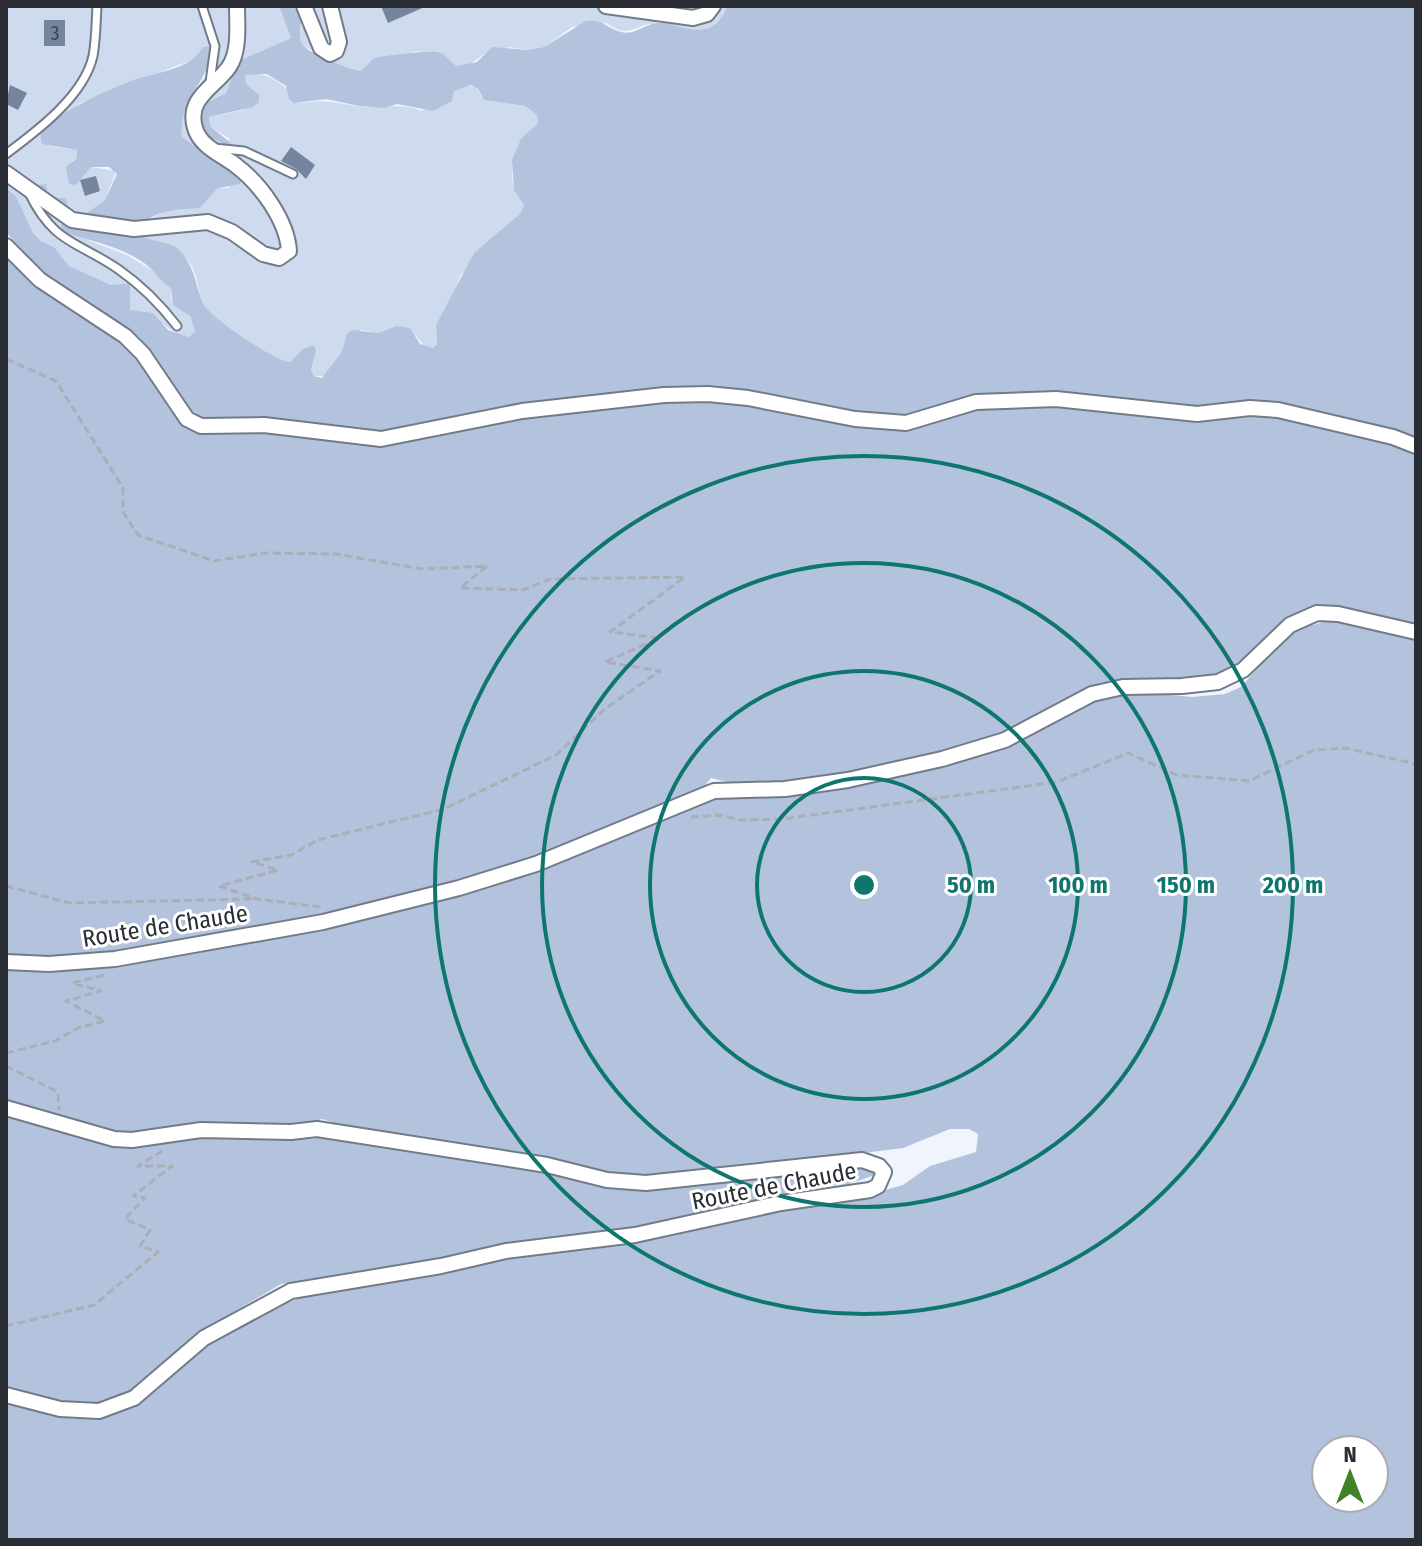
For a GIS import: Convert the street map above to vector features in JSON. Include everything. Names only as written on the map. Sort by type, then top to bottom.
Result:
[{"type":"street","points":[[6,173],[58,214],[72,220],[121,228],[208,222],[232,232],[263,254],[279,258],[289,251],[288,234],[248,176],[208,146],[195,128],[193,117],[198,98],[233,58],[237,6]]},
{"type":"street","points":[[304,6],[321,48],[330,54],[336,51],[339,42],[330,6]]},
{"type":"street","points":[[606,6],[693,18],[707,14],[713,6]]},
{"type":"street","points":[[6,246],[40,280],[125,336],[143,354],[187,419],[201,426],[264,425],[381,439],[522,411],[693,394],[748,398],[855,419],[906,423],[976,402],[1056,399],[1197,414],[1250,408],[1278,410],[1416,446]]},
{"type":"street","name":"Route de Chaude","points":[[6,962],[49,964],[115,959],[323,922],[523,869],[714,791],[785,789],[848,780],[942,759],[1005,740],[1092,694],[1123,687],[1218,682],[1243,670],[1272,641],[1305,616],[1327,613],[1416,632]]},
{"type":"street","name":"Route de Chaude","points":[[6,1108],[114,1139],[132,1140],[201,1130],[317,1129],[547,1165],[607,1180],[665,1182],[862,1160],[879,1166],[884,1172],[878,1186],[870,1190],[781,1203],[635,1235],[506,1251],[441,1266],[291,1291],[204,1338],[134,1398],[99,1411],[60,1409],[6,1395]]},
{"type":"lane","points":[[6,154],[45,121],[85,76],[92,58],[97,6]]},
{"type":"lane","points":[[202,6],[215,46],[209,88]]},
{"type":"lane","points":[[208,146],[244,151],[293,174]]},
{"type":"lane","points":[[26,188],[52,230],[80,250],[117,268],[156,299],[177,326]]},
{"type":"path","points":[[6,359],[56,381],[123,488],[123,512],[138,535],[214,561],[265,553],[336,554],[422,569],[487,566],[460,588],[523,590],[550,579],[685,577],[610,632],[660,638],[605,662],[660,671],[606,708],[556,755],[444,809],[318,840],[291,855],[252,862],[278,870],[219,886],[257,899]]},
{"type":"path","points":[[687,818],[721,815],[739,820],[782,819],[1026,787],[1057,782],[1128,753],[1177,775],[1249,781],[1314,750],[1345,748],[1416,764]]},
{"type":"path","points":[[6,886],[69,903],[257,899],[321,907],[323,922]]},
{"type":"path","points":[[6,1053],[55,1041],[78,1028],[105,1021],[66,1001],[101,991],[72,983],[107,974],[115,959]]},
{"type":"path","points":[[6,1066],[58,1092]]},
{"type":"path","points":[[6,1326],[94,1305],[158,1252],[140,1246],[150,1230],[125,1219],[145,1198],[133,1196],[172,1166],[138,1166],[163,1151],[158,1149]]},
{"type":"shaded area","points":[[6,6],[279,6],[291,38],[257,53],[232,75],[226,93],[204,104],[211,138],[226,145],[230,139],[211,127],[209,117],[244,110],[245,75],[270,77],[302,103],[394,106],[422,111],[458,89],[472,86],[484,100],[525,106],[537,115],[538,123],[521,144],[512,170],[514,188],[524,205],[520,214],[460,276],[451,301],[436,325],[437,344],[433,348],[426,348],[416,336],[396,326],[378,333],[361,330],[344,341],[341,353],[326,376],[313,376],[311,370],[316,351],[303,349],[290,362],[243,337],[208,310],[194,271],[184,257],[141,235],[140,225],[169,208],[200,208],[218,188],[230,188],[201,150],[182,137],[181,114],[210,69],[197,58],[80,103],[40,133],[49,146],[77,150],[77,158],[71,162],[78,179],[91,167],[116,171],[105,200],[80,224],[60,197],[48,195],[46,184],[37,185],[90,241],[127,255],[153,271],[171,288],[171,300],[190,316],[195,331],[189,337],[179,334],[149,315],[130,310],[127,283],[111,285],[97,281],[69,266],[54,247],[33,233],[16,196],[6,188]]},
{"type":"shaded area","points":[[279,6],[292,6],[301,16],[300,39],[305,47],[328,60],[361,71],[374,58],[419,52],[441,53],[457,66],[477,62],[492,47],[527,50],[544,47],[586,21],[626,33],[657,23],[704,29],[720,19],[727,6],[1416,6],[1416,627],[1320,604],[1302,613],[1226,671],[1190,679],[1088,689],[1013,730],[965,747],[862,772],[768,784],[735,784],[711,778],[700,791],[562,849],[484,876],[362,907],[142,950],[65,959],[6,955],[6,253],[17,253],[20,249],[6,232],[6,188],[16,196],[33,233],[54,247],[69,266],[111,285],[130,283],[130,310],[153,313],[168,330],[189,337],[195,331],[190,316],[173,305],[171,288],[145,264],[112,247],[66,233],[61,227],[62,214],[35,188],[36,185],[46,184],[48,195],[66,199],[70,212],[83,216],[105,200],[117,174],[109,167],[91,167],[76,185],[69,184],[66,167],[77,158],[77,150],[42,144],[40,133],[59,117],[91,98],[189,62],[203,47],[212,46],[210,60],[185,111],[182,137],[242,179],[240,184],[218,188],[200,208],[154,216],[140,225],[141,235],[180,251],[189,263],[208,310],[257,346],[290,362],[303,349],[314,345],[316,351],[311,370],[314,376],[322,378],[341,353],[347,334],[353,330],[378,333],[396,326],[410,328],[420,344],[433,348],[437,344],[436,325],[474,253],[520,214],[524,205],[514,190],[512,160],[521,139],[538,123],[537,115],[525,106],[484,100],[478,89],[471,85],[454,91],[452,101],[433,111],[397,104],[384,108],[359,106],[326,99],[294,103],[289,99],[286,86],[267,74],[245,75],[246,84],[259,95],[259,102],[253,107],[209,117],[211,127],[231,143],[226,145],[211,138],[200,121],[204,104],[226,93],[236,65],[243,59],[291,38]]},
{"type":"shaded area","points":[[292,6],[727,6],[712,27],[703,30],[663,23],[626,31],[607,23],[572,27],[544,47],[527,50],[509,47],[486,53],[467,66],[457,66],[417,51],[397,57],[381,57],[361,71],[333,63],[303,45],[299,39],[302,23]]},
{"type":"shaded area","points":[[1330,620],[1416,637],[1416,1540],[6,1540],[6,1401],[74,1419],[104,1416],[206,1343],[250,1318],[309,1294],[864,1196],[903,1185],[930,1166],[976,1152],[978,1134],[969,1129],[950,1129],[903,1148],[665,1178],[615,1175],[547,1158],[350,1128],[322,1119],[298,1125],[131,1132],[104,1130],[6,1103],[6,967],[71,968],[174,956],[324,927],[708,800],[972,756],[1076,705],[1131,691],[1192,697],[1225,694],[1241,687],[1289,632]]},
{"type":"shaded area","points":[[6,1114],[78,1134],[212,1134],[292,1140],[330,1137],[526,1166],[618,1186],[692,1186],[862,1163],[875,1169],[875,1175],[849,1184],[796,1190],[679,1221],[502,1246],[424,1262],[281,1284],[215,1323],[134,1390],[120,1397],[79,1407],[6,1390]]},
{"type":"building","points":[[381,6],[427,6],[388,23]]},
{"type":"building","points":[[44,20],[65,20],[65,46],[44,46]]},
{"type":"building","points":[[10,85],[27,93],[18,110],[6,104]]},
{"type":"building","points":[[291,147],[315,165],[306,179],[281,161]]},
{"type":"building","points":[[96,176],[100,191],[85,196],[80,180]]}]
